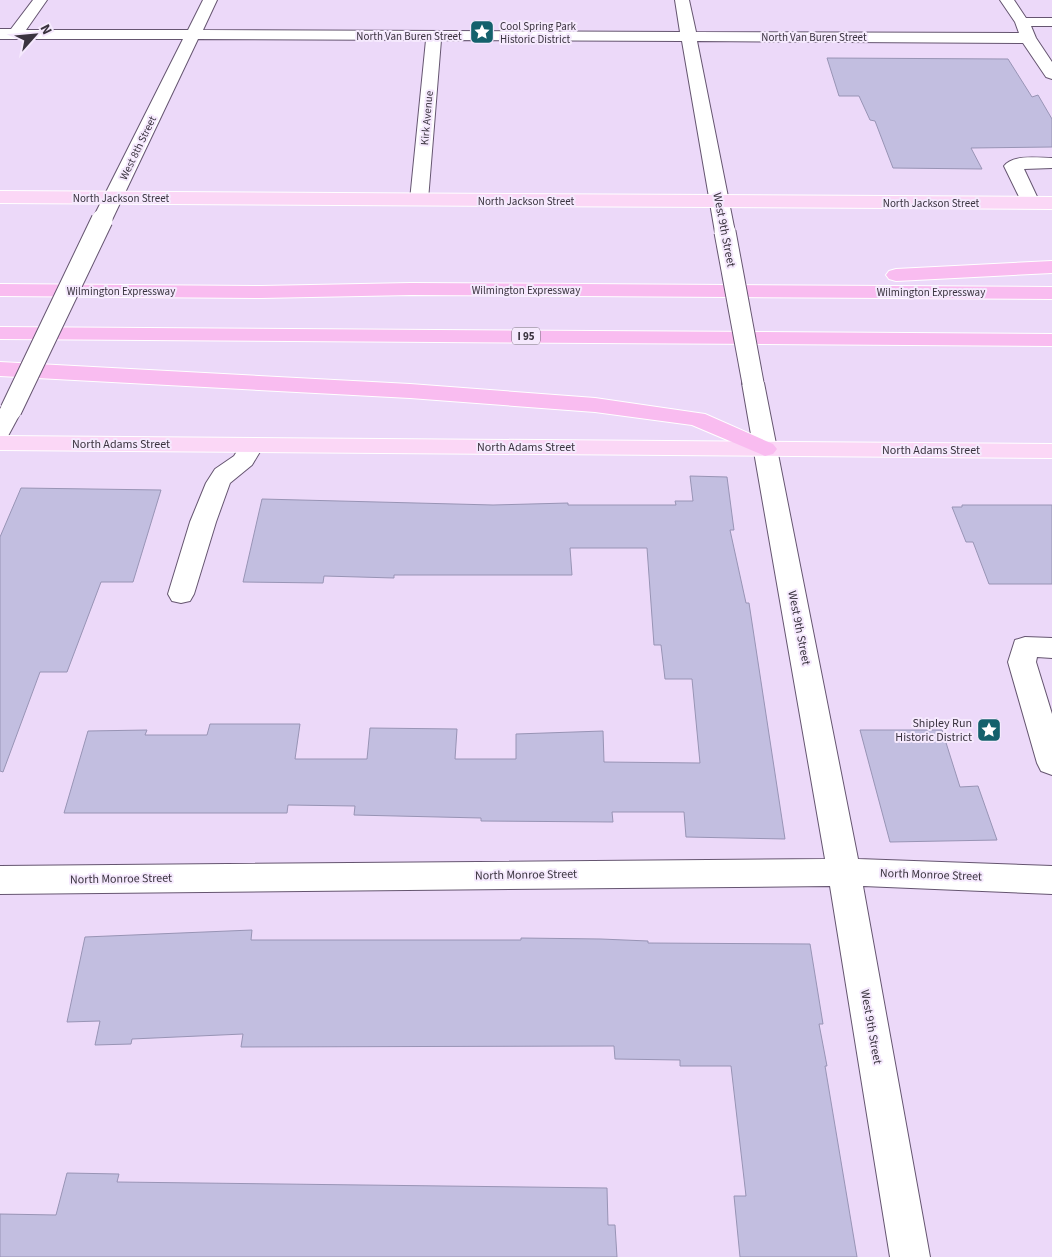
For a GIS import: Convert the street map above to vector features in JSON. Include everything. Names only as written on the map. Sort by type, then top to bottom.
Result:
[{"type":"highway","points":[[592,290],[1052,267]]},
{"type":"highway","points":[[0,277],[281,276],[411,289]]},
{"type":"highway","name":"Wilmington Expressway","points":[[0,290],[261,292],[411,289],[1052,293]]},
{"type":"highway","name":"I 95","points":[[0,332],[1052,340]]},
{"type":"highway","points":[[0,369],[410,391],[595,405],[697,419],[766,449]]},
{"type":"main road","name":"North Jackson Street","points":[[0,198],[1052,203]]},
{"type":"main road","name":"North Adams Street","points":[[0,443],[1052,451]]},
{"type":"street","points":[[7,34],[40,0]]},
{"type":"street","name":"West 8th Street","points":[[0,431],[210,0]]},
{"type":"street","name":"West 9th Street","points":[[682,0],[844,872],[910,1257]]},
{"type":"street","points":[[1006,0],[1022,22],[1028,38],[1052,74]]},
{"type":"street","points":[[1022,22],[1052,22]]},
{"type":"street","name":"North Van Buren Street","points":[[7,34],[1028,38]]},
{"type":"street","name":"Kirk Avenue","points":[[419,200],[434,36]]},
{"type":"street","points":[[1031,203],[1013,166],[1016,164],[1052,164]]},
{"type":"street","points":[[181,594],[203,522],[218,483],[224,474],[244,460],[252,445]]},
{"type":"street","points":[[1052,648],[1025,647],[1022,662],[1052,763]]},
{"type":"street","name":"North Monroe Street","points":[[0,880],[844,872],[1052,880]]},
{"type":"building","points":[[827,58],[1008,59],[1032,97],[1038,95],[1052,119],[1052,147],[971,148],[982,169],[893,168],[875,121],[870,120],[859,96],[839,96]]},
{"type":"building","points":[[690,476],[727,477],[734,530],[730,530],[746,603],[749,603],[785,839],[686,837],[684,812],[612,812],[613,822],[481,821],[481,818],[354,815],[355,806],[288,805],[287,813],[64,813],[88,731],[147,730],[145,735],[207,735],[210,724],[300,724],[295,759],[367,759],[370,728],[457,729],[455,759],[516,759],[516,734],[603,731],[604,762],[700,763],[692,679],[665,679],[661,645],[654,645],[647,548],[570,548],[572,575],[394,575],[394,578],[324,576],[323,583],[243,582],[262,499],[493,505],[568,503],[568,505],[676,505],[675,501],[693,501]]},
{"type":"building","points":[[21,488],[161,490],[133,582],[101,582],[67,672],[40,672],[3,772],[0,771],[0,537]]},
{"type":"building","points":[[962,505],[1052,505],[1052,584],[989,584],[973,542],[966,542],[952,507],[962,507]]},
{"type":"building","points":[[860,730],[942,730],[960,787],[978,786],[997,840],[890,842]]},
{"type":"building","points":[[252,930],[251,940],[521,940],[521,938],[601,939],[648,941],[648,943],[810,944],[823,1024],[819,1024],[827,1066],[825,1066],[857,1257],[740,1257],[734,1196],[746,1196],[731,1066],[680,1066],[680,1060],[615,1059],[614,1046],[241,1047],[243,1034],[132,1039],[131,1044],[95,1045],[100,1021],[67,1022],[85,937]]},
{"type":"building","points":[[67,1173],[119,1174],[117,1182],[607,1188],[608,1225],[615,1225],[617,1257],[0,1257],[0,1214],[56,1215]]},
{"type":"place","name":"Cool Spring Park Historic District","points":[[482,32]]},
{"type":"place","name":"Shipley Run Historic District","points":[[989,730]]}]
